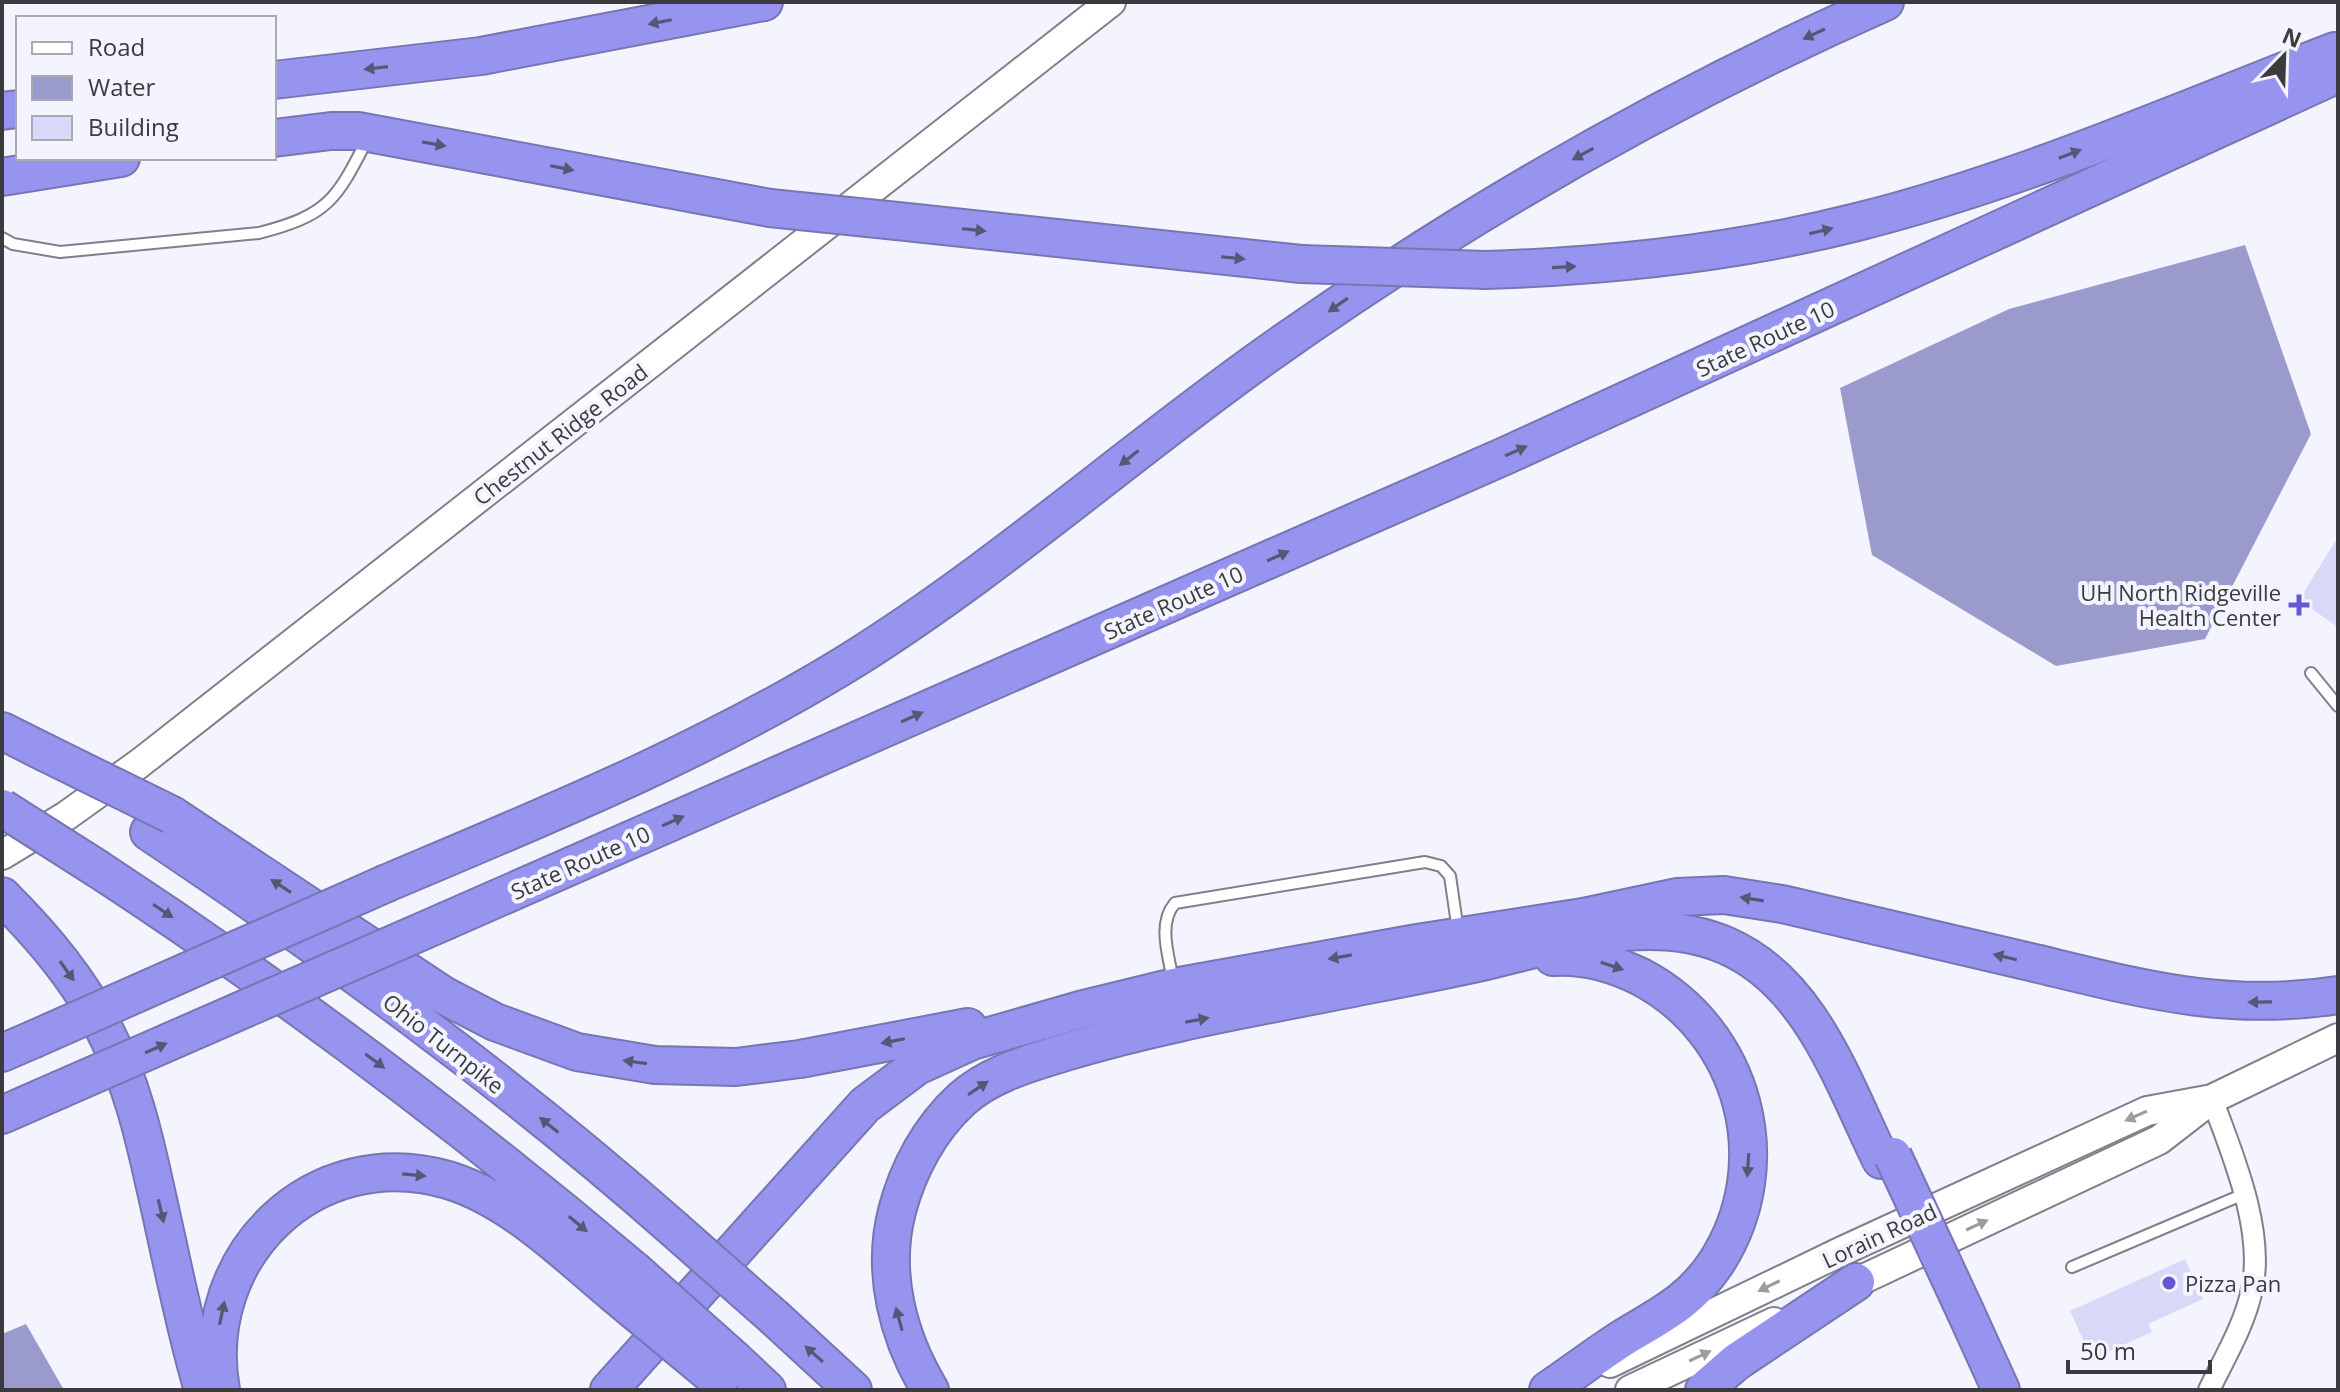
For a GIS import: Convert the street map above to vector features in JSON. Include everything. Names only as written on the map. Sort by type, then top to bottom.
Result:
[{"type":"highway","points":[[276,80],[481,56],[764,2]]},
{"type":"highway","points":[[17,1046],[652,768],[804,689],[965,584],[1207,398],[1370,282],[1491,207],[1611,139],[1734,74],[1885,2]]},
{"type":"highway","points":[[276,138],[331,131],[371,133],[770,208],[1301,264],[1486,270],[1653,260],[1766,243],[1857,222],[1951,196],[2042,164],[2338,50]]},
{"type":"highway","name":"State Route 10","points":[[2,1115],[1507,455],[2338,74]]},
{"type":"highway","points":[[2,177],[108,160]]},
{"type":"highway","points":[[2,731],[38,755]]},
{"type":"highway","name":"Ohio Turnpike","points":[[2,740],[38,755],[160,823],[324,952],[434,1033],[599,1165],[853,1390]]},
{"type":"highway","points":[[2,808],[235,961],[387,1070],[551,1201],[624,1282],[728,1378],[767,1390]]},
{"type":"highway","points":[[160,823],[443,995],[495,1022],[577,1052],[655,1065],[736,1067],[800,1059],[991,1023],[1080,1010]]},
{"type":"highway","points":[[930,1390],[904,1337],[891,1273],[895,1217],[914,1163],[948,1114],[979,1086],[1023,1066],[1120,1035],[1470,949],[1583,917],[1677,897],[1709,894],[1743,897],[2196,998],[2251,1002],[2338,995]]},
{"type":"highway","points":[[10,904],[75,980],[107,1034],[127,1079],[203,1390]]},
{"type":"highway","points":[[1583,917],[1657,913],[1692,916],[1730,927],[1768,948],[1798,976],[1825,1012],[1887,1158],[1960,1315],[2001,1390]]},
{"type":"highway","points":[[609,1390],[832,1140],[884,1089],[917,1066],[993,1034],[1174,987],[1470,949],[1559,943],[1633,933],[1691,935],[1726,946],[1759,965],[1800,1005],[1887,1158]]},
{"type":"highway","points":[[1470,949],[1576,958],[1621,969],[1650,982],[1694,1016],[1717,1045],[1732,1071],[1746,1119],[1749,1167],[1744,1194],[1731,1236],[1709,1272],[1694,1291],[1669,1312],[1624,1337],[1551,1390]]},
{"type":"highway","points":[[627,1390],[830,1162],[904,1092],[957,1061],[1001,1047],[1120,1035]]},
{"type":"highway","points":[[221,1390],[217,1359],[220,1317],[240,1264],[263,1231],[293,1205],[328,1186],[349,1179],[412,1173],[450,1181],[472,1190],[624,1282]]},
{"type":"highway","points":[[1704,1390],[1736,1362],[1856,1282]]},
{"type":"highway","points":[[1960,1315],[1984,1390]]},
{"type":"street","name":"Chestnut Ridge Road","points":[[2,855],[66,816],[140,763],[1111,2]]},
{"type":"street","name":"Lorain Road","points":[[1630,1390],[2159,1140],[2212,1099],[2338,1038]]},
{"type":"street","name":"Lorain Road","points":[[1551,1390],[1840,1252],[2147,1111],[2212,1099]]},
{"type":"street","points":[[2209,1390],[2242,1320],[2253,1285],[2254,1253],[2244,1194],[2212,1099]]},
{"type":"lane","points":[[2,238],[26,247],[60,252],[259,233],[287,226],[315,214],[342,188],[371,133]]},
{"type":"lane","points":[[2311,673],[2338,706]]},
{"type":"lane","points":[[1174,987],[1165,928],[1169,910],[1175,903],[1425,862],[1441,866],[1450,876],[1470,949]]},
{"type":"lane","points":[[2072,1267],[2244,1194]]},
{"type":"water","points":[[2245,245],[2311,434],[2205,639],[2056,666],[1872,555],[1840,388],[2009,309]]},
{"type":"water","points":[[26,1324],[64,1390],[2,1390],[2,1334]]},
{"type":"building","points":[[2338,537],[2338,627],[2299,600]]},
{"type":"building","points":[[2185,1259],[2203,1299],[2148,1324],[2152,1332],[2092,1359],[2070,1311]]},
{"type":"place","name":"UH North Ridgeville Health Center","points":[[2299,605]]},
{"type":"place","name":"Pizza Pan","points":[[2169,1283]]}]
